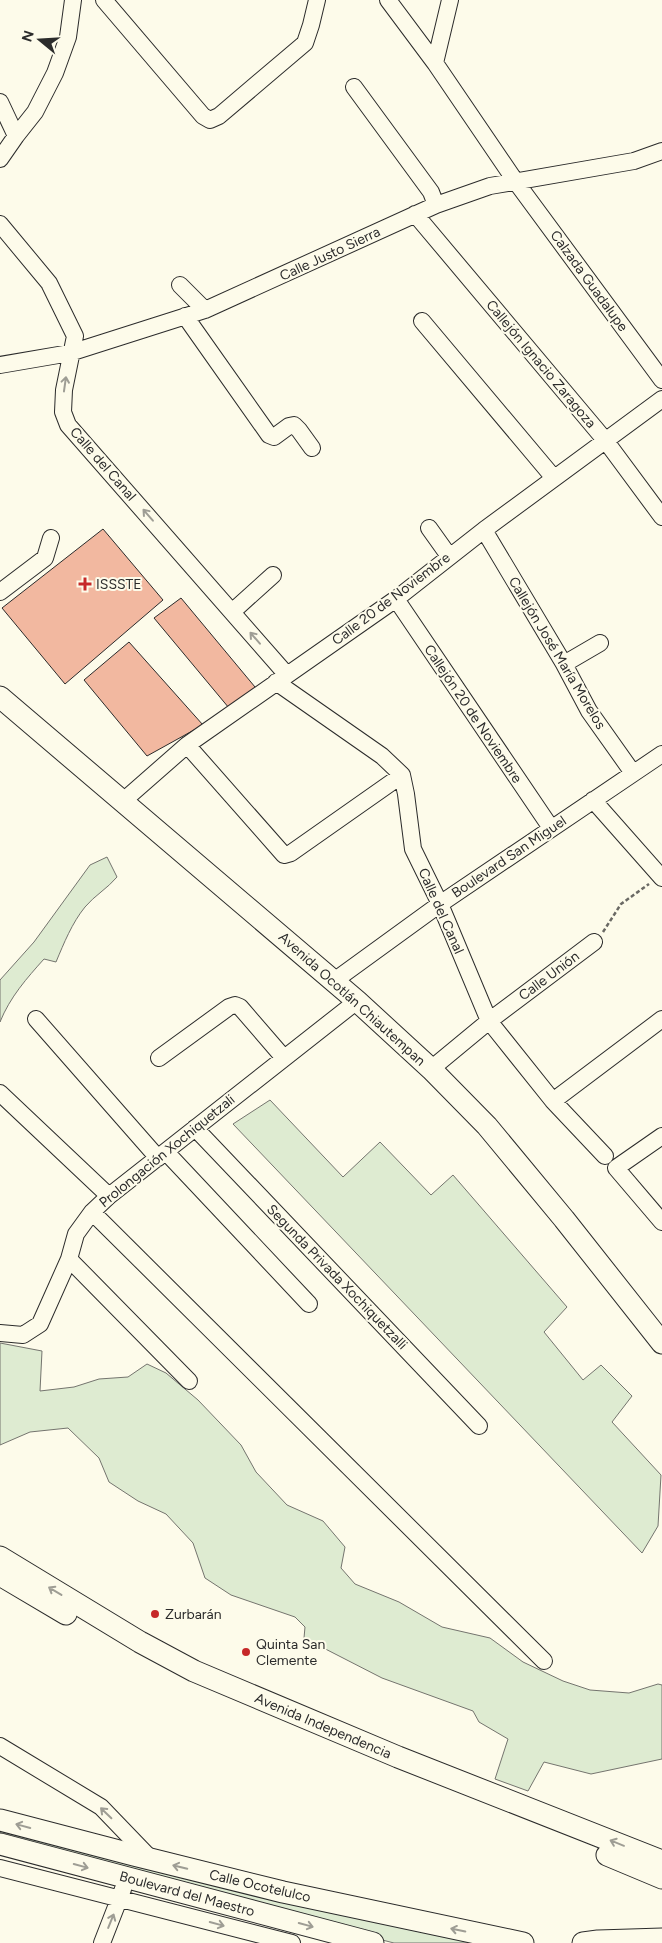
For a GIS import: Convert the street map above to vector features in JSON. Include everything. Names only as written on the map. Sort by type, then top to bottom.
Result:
[{"type":"main road","name":"Avenida Ocotlán Chiautempan","points":[[0,696],[334,981],[431,1069],[487,1126],[661,1341]]},
{"type":"main road","name":"Avenida Independencia","points":[[0,1557],[140,1642],[194,1671],[398,1757],[662,1861]]},
{"type":"main road","name":"Avenida Independencia","points":[[0,1574],[136,1654],[248,1710],[662,1878]]},
{"type":"main road","name":"Calle Ocotelulco","points":[[0,1820],[283,1892],[516,1943]]},
{"type":"main road","name":"Boulevard del Maestro","points":[[0,1844],[127,1878],[269,1932],[374,1943]]},
{"type":"main road","points":[[583,1943],[598,1940],[662,1939]]},
{"type":"street","points":[[0,159],[35,112],[55,73],[68,37],[73,0]]},
{"type":"street","points":[[104,0],[203,116],[210,120],[219,116],[305,43],[312,25],[317,0]]},
{"type":"street","name":"Calzada Guadalupe","points":[[388,0],[435,64],[516,182],[662,380]]},
{"type":"street","points":[[435,64],[450,0]]},
{"type":"street","points":[[354,87],[431,192],[436,205]]},
{"type":"street","points":[[0,102],[16,136]]},
{"type":"street","name":"Calle Justo Sierra","points":[[0,365],[70,353],[205,310],[415,214],[490,186],[634,161],[662,151]]},
{"type":"street","name":"Callejón Ignacio Zaragoza","points":[[415,214],[605,440],[662,517]]},
{"type":"street","name":"Calle del Canal","points":[[0,224],[49,283],[75,336],[70,353],[63,412],[68,424],[232,612],[282,678],[382,756],[402,775],[413,849],[440,904],[489,1021],[552,1101],[611,1162],[662,1222]]},
{"type":"street","points":[[180,285],[205,310]]},
{"type":"street","points":[[184,316],[269,435],[274,437],[289,426],[294,425],[312,448]]},
{"type":"street","points":[[422,321],[554,478]]},
{"type":"street","name":"Calle 20 de Noviembre","points":[[122,802],[187,745],[396,599],[449,556],[662,399]]},
{"type":"street","points":[[429,528],[449,556]]},
{"type":"street","name":"Callejón José María Morelos","points":[[484,530],[564,664],[589,711],[634,773]]},
{"type":"street","points":[[0,592],[45,558],[51,538]]},
{"type":"street","points":[[232,612],[273,575]]},
{"type":"street","name":"Callejón 20 de Noviembre","points":[[396,599],[551,828]]},
{"type":"street","points":[[564,664],[600,643]]},
{"type":"street","points":[[187,745],[284,855],[291,853],[402,775]]},
{"type":"street","name":"Boulevard San Miguel","points":[[334,981],[440,904],[662,754]]},
{"type":"street","points":[[593,800],[661,877]]},
{"type":"street","name":"Calle Unión","points":[[431,1069],[489,1021],[594,942]]},
{"type":"street","name":"Prolongación Xochiquetzali","points":[[0,1333],[23,1335],[40,1324],[69,1259],[76,1234],[92,1212],[109,1196],[357,1001]]},
{"type":"street","points":[[158,1058],[229,1007],[235,1005],[240,1007],[284,1058]]},
{"type":"street","points":[[36,1019],[162,1155],[309,1304]]},
{"type":"street","points":[[552,1101],[662,1019]]},
{"type":"street","points":[[0,1093],[109,1196]]},
{"type":"street","name":"Segunda Privada Xochiquetzalli","points":[[195,1128],[479,1426]]},
{"type":"street","points":[[611,1162],[662,1136]]},
{"type":"street","points":[[92,1212],[544,1661]]},
{"type":"street","points":[[69,1259],[189,1381]]},
{"type":"street","points":[[0,1746],[101,1807],[152,1860]]},
{"type":"street","name":"Boulevard del Maestro","points":[[0,1868],[269,1932],[292,1943]]},
{"type":"street","points":[[102,1943],[127,1878]]},
{"type":"street","points":[[652,1943],[662,1939]]},
{"type":"path","points":[[594,942],[606,928],[621,904],[661,877]]},
{"type":"green space","points":[[107,857],[117,877],[80,913],[56,962],[44,959],[25,981],[9,1004],[0,1022],[0,980],[34,942],[90,865]]},
{"type":"green space","points":[[270,1100],[343,1177],[380,1142],[431,1195],[453,1175],[567,1307],[544,1332],[583,1380],[601,1365],[632,1396],[612,1422],[661,1475],[658,1526],[642,1553],[233,1124]]},
{"type":"green space","points":[[0,1343],[42,1351],[40,1391],[74,1387],[99,1379],[128,1377],[147,1364],[166,1373],[198,1400],[241,1445],[256,1472],[287,1505],[323,1521],[345,1547],[341,1568],[355,1584],[399,1602],[442,1627],[490,1638],[523,1662],[563,1681],[590,1690],[629,1693],[658,1684],[662,1685],[662,1759],[591,1774],[544,1762],[528,1791],[495,1779],[508,1739],[479,1722],[473,1711],[382,1678],[304,1638],[305,1627],[295,1617],[231,1595],[205,1578],[193,1543],[166,1514],[138,1501],[109,1482],[99,1458],[68,1428],[30,1432],[0,1445]]},
{"type":"green space","points":[[0,1829],[488,1943],[394,1943],[0,1842]]},
{"type":"building","points":[[103,529],[163,600],[65,684],[2,608]]},
{"type":"building","points":[[181,598],[260,693],[229,708],[154,618]]},
{"type":"building","points":[[129,642],[203,725],[147,756],[84,680]]},
{"type":"place","name":"ISSSTE","points":[[85,584]]},
{"type":"place","name":"Zurbarán","points":[[155,1614]]},
{"type":"place","name":"Quinta San Clemente","points":[[246,1652]]}]
